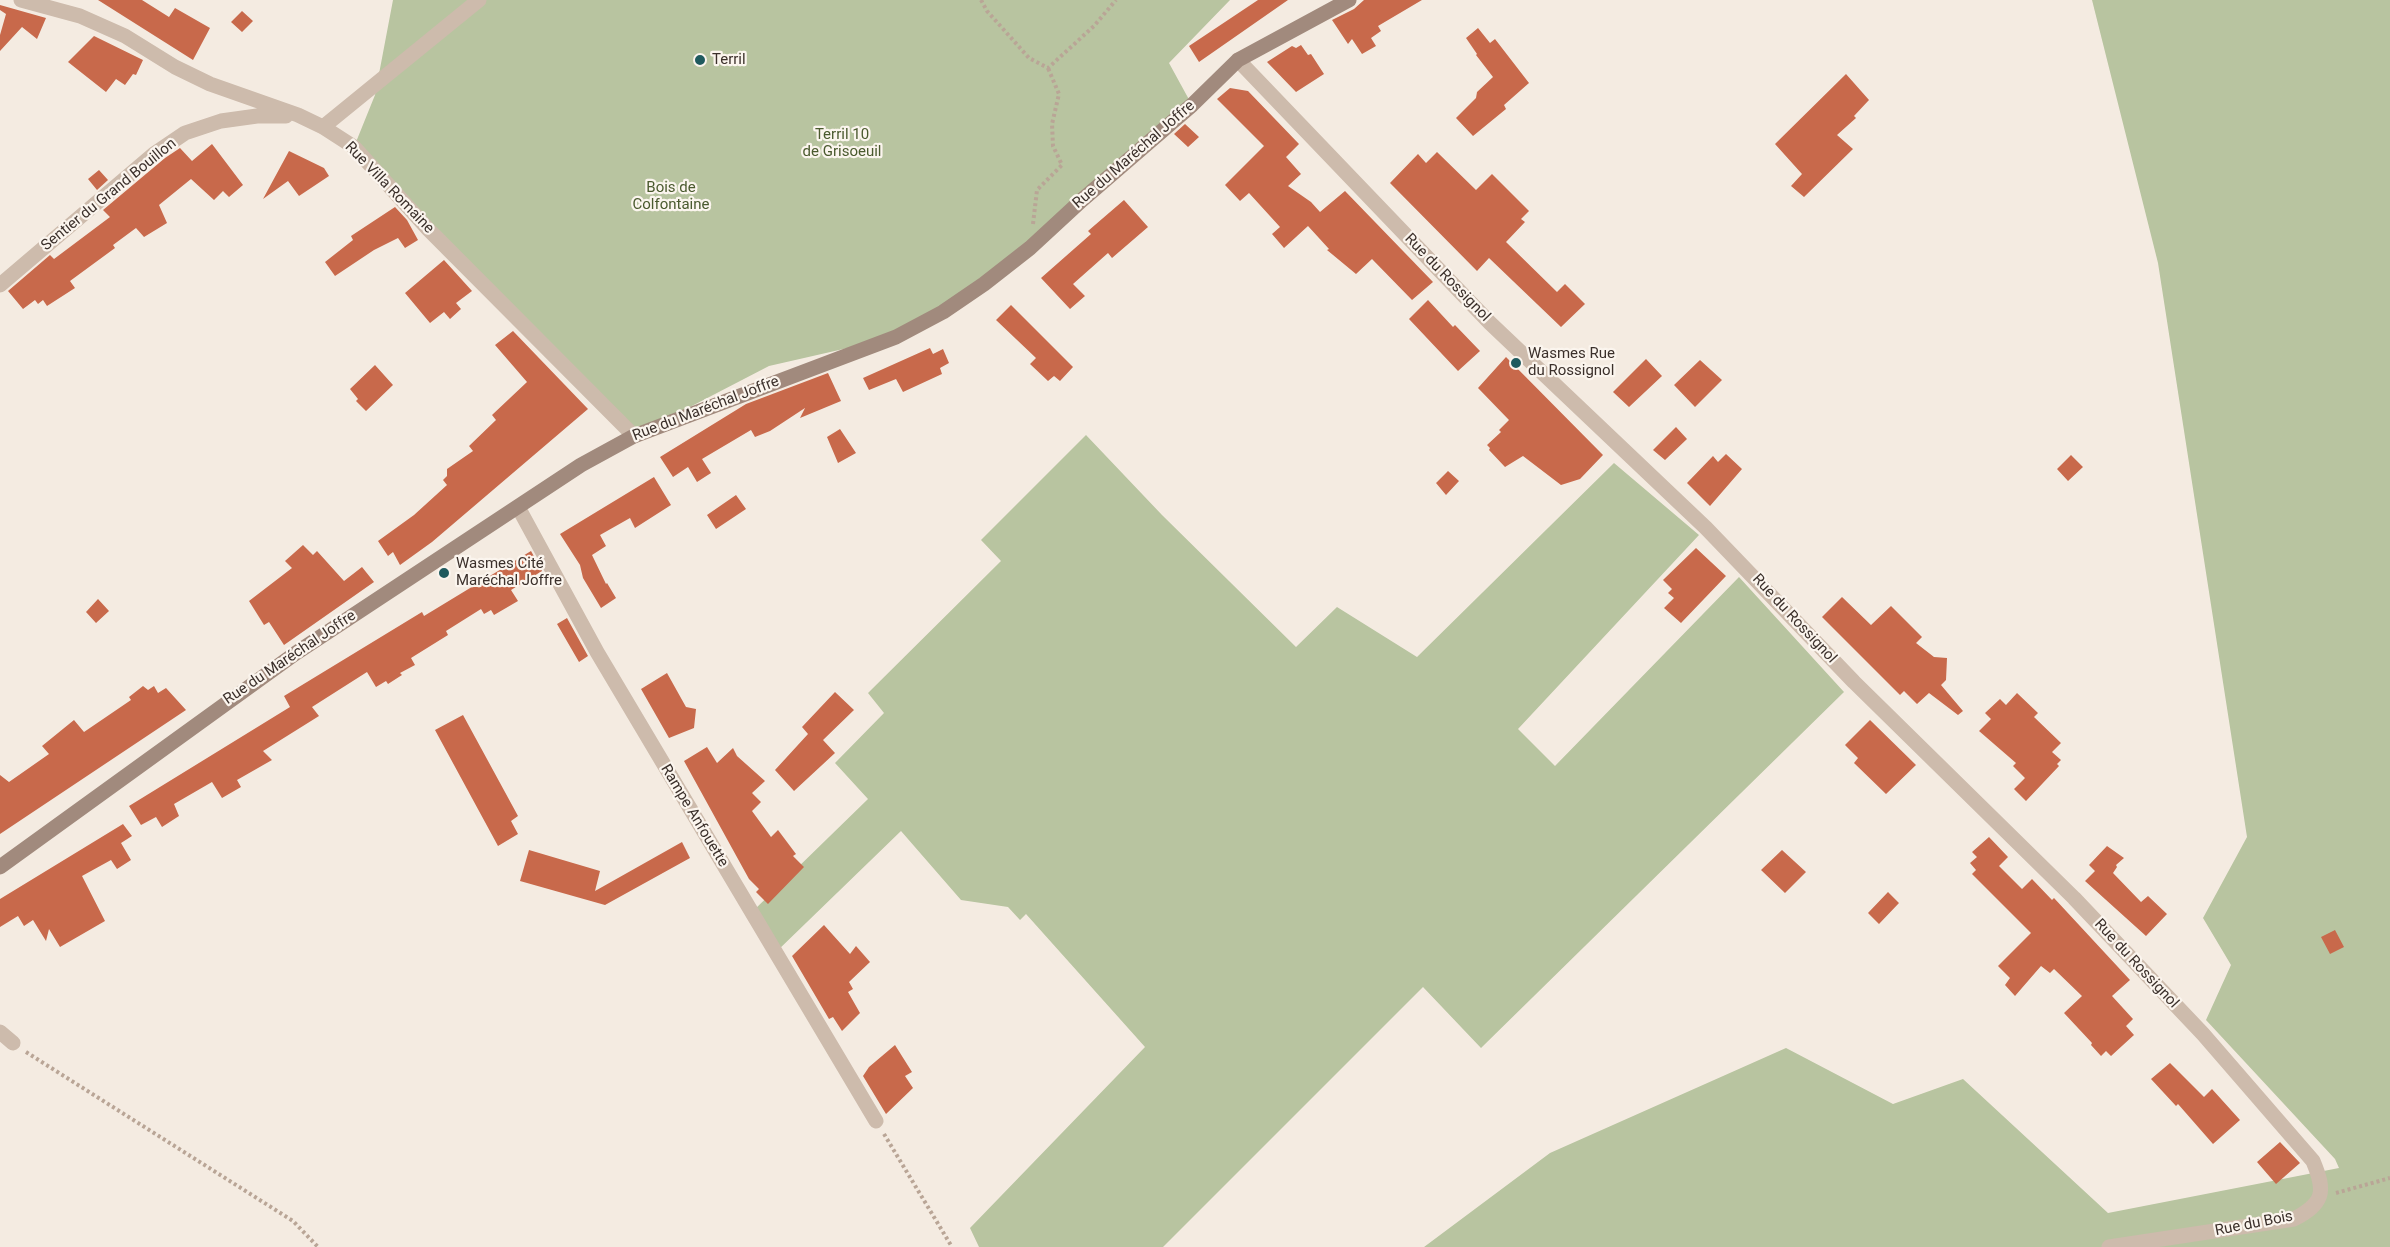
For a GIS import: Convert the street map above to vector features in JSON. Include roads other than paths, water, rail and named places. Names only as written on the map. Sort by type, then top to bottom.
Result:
[{"type":"street","name":"Rue Villa Romaine","points":[[21,0],[80,16],[125,36],[175,67],[210,84],[298,115],[323,127],[354,147],[428,229],[634,435]]},
{"type":"street","points":[[323,127],[479,0]]},
{"type":"street","name":"Rue du Maréchal Joffre","points":[[0,867],[253,682],[581,465],[634,435],[896,337],[943,312],[1030,248],[1192,105],[1238,60],[1349,0]]},
{"type":"street","name":"Rue du Rossignol","points":[[1238,60],[1490,323],[1714,536],[1854,682],[2074,898],[2203,1035],[2313,1161],[2321,1179],[2321,1197]]},
{"type":"street","name":"Sentier du Grand Bouillon","points":[[0,285],[154,154],[185,133],[221,121],[257,116],[298,115]]},
{"type":"street","name":"Rampe Anfouette","points":[[518,507],[609,672],[876,1121]]},
{"type":"street","points":[[0,1032],[13,1043]]},
{"type":"street","name":"Rue du Bois","points":[[2109,1247],[2294,1219],[2311,1209],[2321,1197]]},
{"type":"place","name":"Terril","points":[[700,60]]},
{"type":"place","name":"Wasmes Rue du Rossignol","points":[[1516,363]]},
{"type":"place","name":"Wasmes Cité Maréchal Joffre","points":[[444,573]]},
{"type":"park label","name":"Terril 10 de Grisoeuil","points":[[842,144]]},
{"type":"park label","name":"Bois de Colfontaine","points":[[671,196]]}]
